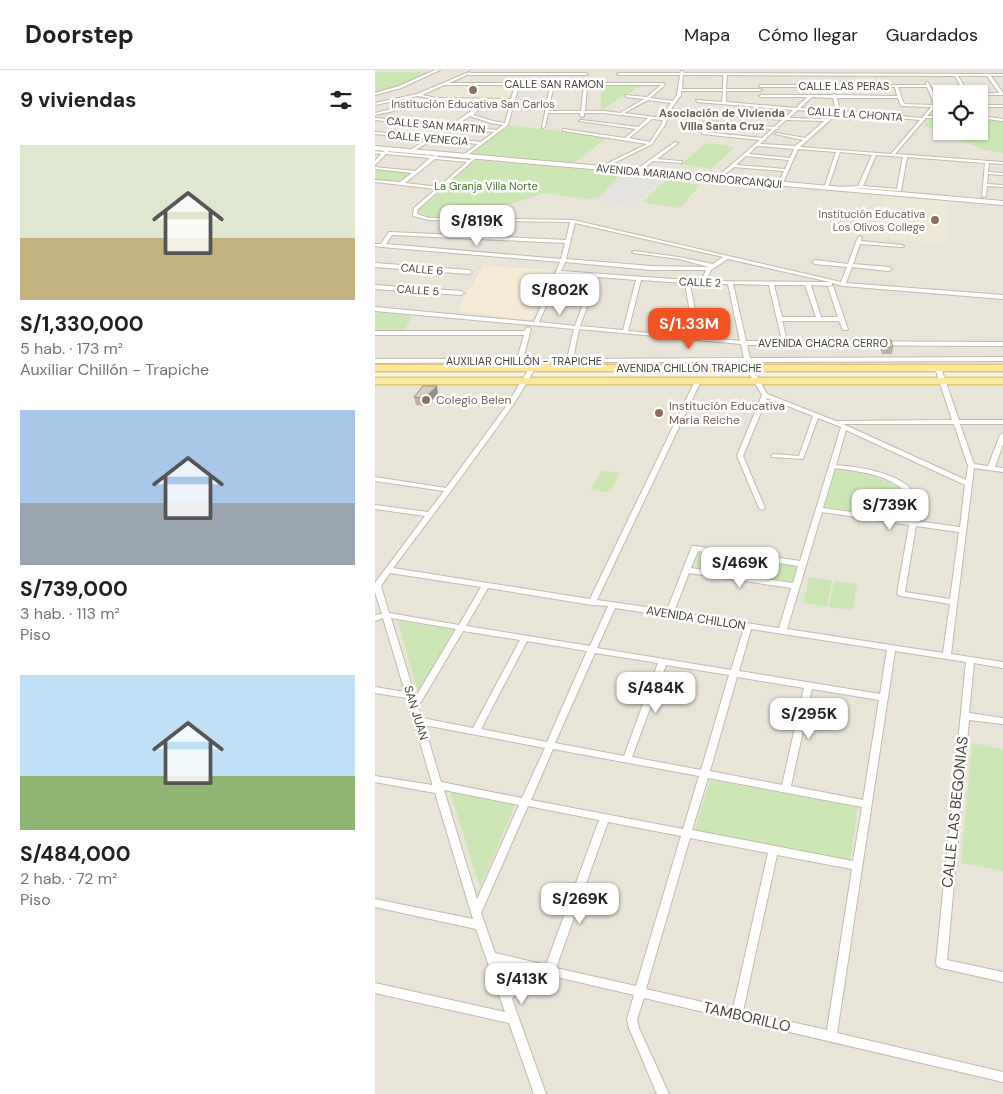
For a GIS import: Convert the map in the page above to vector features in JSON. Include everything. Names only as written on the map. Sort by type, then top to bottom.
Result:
[{"type":"main road","name":"AVENIDA CHILLÓN TRAPICHE","points":[[375,368],[532,368],[569,364],[748,364],[1003,368]]},
{"type":"main road","points":[[485,381],[489,368]]},
{"type":"main road","name":"AVENIDA CHILLÓN TRAPICHE","points":[[375,381],[1003,381]]},
{"type":"street","points":[[375,94],[400,87],[438,70]]},
{"type":"street","points":[[375,104],[418,95],[475,70]]},
{"type":"street","points":[[780,184],[796,148],[837,114],[835,98],[826,70]]},
{"type":"street","points":[[919,70],[933,95]]},
{"type":"street","points":[[466,74],[587,72],[581,121]]},
{"type":"street","points":[[618,84],[619,72],[828,76],[1003,75]]},
{"type":"street","points":[[600,169],[651,142],[663,125],[668,110],[679,95],[682,72]]},
{"type":"street","points":[[724,104],[725,75]]},
{"type":"street","points":[[758,75],[762,107]]},
{"type":"street","points":[[956,75],[962,85]]},
{"type":"street","points":[[988,75],[1003,94]]},
{"type":"street","name":"CALLE SAN RAMON","points":[[445,84],[663,84],[647,99]]},
{"type":"street","points":[[464,156],[507,124],[517,84]]},
{"type":"street","points":[[543,127],[552,84]]},
{"type":"street","name":"CALLE LAS PERAS","points":[[680,90],[831,86],[928,86]]},
{"type":"street","points":[[896,86],[903,105],[933,106]]},
{"type":"street","points":[[988,94],[1003,94]]},
{"type":"street","points":[[418,95],[437,99],[513,100]]},
{"type":"street","points":[[626,96],[674,102]]},
{"type":"street","points":[[761,96],[900,98]]},
{"type":"street","points":[[718,179],[810,97]]},
{"type":"street","points":[[375,114],[431,102],[437,99]]},
{"type":"street","points":[[620,114],[647,99]]},
{"type":"street","points":[[411,151],[470,115],[480,100]]},
{"type":"street","name":"CALLE LA CHONTA","points":[[697,101],[837,114],[933,118]]},
{"type":"street","points":[[988,106],[1003,106]]},
{"type":"street","points":[[892,155],[933,107]]},
{"type":"street","points":[[668,110],[787,119],[828,120]]},
{"type":"street","points":[[546,112],[620,114],[664,119]]},
{"type":"street","points":[[708,113],[703,133],[765,138]]},
{"type":"street","points":[[470,115],[492,122],[507,124]]},
{"type":"street","points":[[988,117],[1003,118]]},
{"type":"street","points":[[626,139],[651,118]]},
{"type":"street","name":"CALLE SAN MARTIN","points":[[375,119],[498,131]]},
{"type":"street","points":[[639,128],[581,121],[564,130],[651,142]]},
{"type":"street","points":[[484,129],[492,122]]},
{"type":"street","points":[[706,122],[777,128]]},
{"type":"street","name":"CALLE VENECIA","points":[[375,133],[482,143]]},
{"type":"street","points":[[777,134],[807,138]]},
{"type":"street","points":[[636,172],[676,142]]},
{"type":"street","points":[[758,145],[1003,164]]},
{"type":"street","name":"AVENIDA MARIANO CONDORCANQUI","points":[[375,148],[386,151],[437,156],[1003,203]]},
{"type":"street","points":[[375,164],[386,151]]},
{"type":"street","name":"AVENIDA MARIANO CONDORCANQUI","points":[[375,152],[411,151],[437,156],[464,156],[473,159]]},
{"type":"street","points":[[838,151],[828,188],[860,187],[899,190],[905,156]]},
{"type":"street","points":[[860,187],[874,154]]},
{"type":"street","points":[[746,155],[791,158]]},
{"type":"street","points":[[401,184],[437,156]]},
{"type":"street","points":[[473,159],[416,209],[415,215],[429,219],[447,220],[573,221],[843,284],[1003,298]]},
{"type":"street","points":[[652,160],[680,162]]},
{"type":"street","points":[[984,196],[987,162]]},
{"type":"street","points":[[734,166],[786,170]]},
{"type":"street","points":[[375,168],[417,172]]},
{"type":"street","points":[[986,173],[1003,174]]},
{"type":"street","points":[[375,181],[439,188]]},
{"type":"street","points":[[985,185],[1003,186]]},
{"type":"street","points":[[440,236],[447,220]]},
{"type":"street","points":[[519,361],[526,333],[533,323],[563,261],[573,221]]},
{"type":"street","points":[[382,246],[391,233],[568,242]]},
{"type":"street","points":[[843,284],[859,240],[902,246]]},
{"type":"street","points":[[375,245],[651,268],[711,268]]},
{"type":"street","points":[[634,252],[679,258],[711,268]]},
{"type":"street","points":[[703,282],[711,268],[727,257]]},
{"type":"street","points":[[815,262],[889,268]]},
{"type":"street","name":"CALLE 6","points":[[375,265],[469,272]]},
{"type":"street","name":"CALLE 2","points":[[558,272],[687,282],[843,284]]},
{"type":"street","points":[[569,364],[577,327],[596,275]]},
{"type":"street","points":[[625,332],[639,279]]},
{"type":"street","points":[[687,282],[697,338]]},
{"type":"street","points":[[730,283],[748,364],[765,395],[834,422],[969,484]]},
{"type":"street","points":[[771,284],[785,343]]},
{"type":"street","points":[[808,285],[819,319]]},
{"type":"street","name":"CALLE 5","points":[[375,287],[461,293]]},
{"type":"street","points":[[831,287],[845,329]]},
{"type":"street","name":"AVENIDA CHACRA CERRO","points":[[375,309],[744,343],[1003,344]]},
{"type":"street","points":[[779,319],[842,319]]},
{"type":"street","points":[[375,333],[526,333]]},
{"type":"street","points":[[867,343],[871,359]]},
{"type":"street","points":[[748,364],[871,359],[1003,359]]},
{"type":"street","name":"AUXILIAR CHILLÓN - TRAPICHE","points":[[375,361],[519,361],[569,364]]},
{"type":"street","name":"SAN JUAN","points":[[532,368],[525,381],[449,490],[428,514],[376,586],[480,925],[541,1094]]},
{"type":"street","points":[[938,368],[971,466],[947,657]]},
{"type":"street","points":[[592,602],[698,381]]},
{"type":"street","points":[[761,508],[740,456],[765,395]]},
{"type":"street","points":[[774,456],[801,458],[816,416]]},
{"type":"street","points":[[834,422],[1003,422]]},
{"type":"street","points":[[782,631],[844,427]]},
{"type":"street","points":[[991,468],[1000,449],[1003,435]]},
{"type":"street","points":[[832,466],[872,472],[906,487],[917,501],[901,594],[954,602]]},
{"type":"street","points":[[971,466],[1003,470]]},
{"type":"street","points":[[375,479],[449,490]]},
{"type":"street","points":[[375,507],[428,514]]},
{"type":"street","points":[[819,510],[963,530]]},
{"type":"street","points":[[669,614],[695,548],[803,564]]},
{"type":"street","name":"AVENIDA CHILLON","points":[[388,570],[1003,665]]},
{"type":"street","points":[[687,570],[796,586]]},
{"type":"street","points":[[414,707],[486,586]]},
{"type":"street","points":[[476,912],[612,605]]},
{"type":"street","points":[[375,618],[386,615],[883,698]]},
{"type":"street","points":[[663,1094],[634,1028],[633,1019],[639,992],[748,626]]},
{"type":"street","points":[[476,732],[525,638]]},
{"type":"street","points":[[831,1036],[891,648]]},
{"type":"street","name":"CALLE LAS BEGONIAS","points":[[970,660],[941,963],[1003,977]]},
{"type":"street","points":[[627,760],[663,661]]},
{"type":"street","points":[[786,789],[809,685]]},
{"type":"street","points":[[375,690],[411,696]]},
{"type":"street","points":[[965,716],[1003,721]]},
{"type":"street","points":[[418,721],[867,804]]},
{"type":"street","points":[[375,779],[525,802],[857,866]]},
{"type":"street","points":[[506,998],[514,986],[525,978],[535,973],[550,970],[605,817]]},
{"type":"street","points":[[737,1014],[773,850]]},
{"type":"street","points":[[375,903],[480,925]]},
{"type":"street","name":"TAMBORILLO","points":[[491,957],[1003,1077]]},
{"type":"street","points":[[375,988],[513,1019]]},
{"type":"shaded area","points":[[375,70],[1003,70],[1003,363],[375,364]]},
{"type":"shaded area","name":"Institución Educativa San Carlos","points":[[446,86],[512,86],[508,98],[440,98],[424,95]]},
{"type":"shaded area","points":[[622,173],[664,176],[635,206],[597,200]]},
{"type":"shaded area","points":[[884,195],[948,200],[946,245],[877,237]]},
{"type":"shaded area","points":[[483,266],[554,270],[531,320],[457,311]]},
{"type":"shaded area","points":[[1003,381],[1003,1094],[375,1094],[375,382]]},
{"type":"green space","points":[[375,72],[433,72],[399,86],[375,93]]},
{"type":"green space","points":[[601,85],[642,85],[601,110]]},
{"type":"green space","points":[[930,118],[933,118],[933,129],[924,125]]},
{"type":"green space","points":[[988,120],[1003,121],[1003,153],[983,149],[961,140],[988,140]]},
{"type":"green space","points":[[509,125],[608,137],[573,164],[470,155]]},
{"type":"green space","points":[[707,143],[735,147],[711,169],[681,164]]},
{"type":"green space","name":"La Granja Villa Norte","points":[[476,160],[622,173],[601,196],[589,199],[544,193],[467,218],[433,218],[419,212],[420,209]]},
{"type":"green space","points":[[375,169],[410,173],[399,182],[375,179]]},
{"type":"green space","points":[[665,180],[700,185],[680,208],[643,202]]},
{"type":"green space","points":[[375,312],[412,316],[405,330],[375,330]]},
{"type":"green space","points":[[602,470],[620,473],[610,492],[591,490]]},
{"type":"green space","points":[[835,470],[876,478],[897,486],[905,492],[910,501],[908,519],[825,507]]},
{"type":"green space","points":[[700,551],[797,565],[793,582],[695,567]]},
{"type":"green space","points":[[809,577],[832,581],[827,607],[803,603]]},
{"type":"green space","points":[[834,581],[857,584],[853,610],[829,607]]},
{"type":"green space","points":[[398,621],[454,630],[418,692]]},
{"type":"green space","points":[[972,743],[1003,749],[1003,871],[961,863]]},
{"type":"green space","points":[[710,780],[858,807],[850,860],[695,830]]},
{"type":"green space","points":[[450,792],[515,805],[480,887]]},
{"type":"building","points":[[881,340],[891,340],[893,347],[883,347]]},
{"type":"building","points":[[423,386],[437,386],[424,398],[414,397]]},
{"type":"place","name":"Institución Educativa San Carlos","points":[[473,90]]},
{"type":"place","name":"Institución Educativa Los Olivos College","points":[[935,220]]},
{"type":"place","name":"Colegio Belen","points":[[426,400]]},
{"type":"place","name":"Institución Educativa Maria Reiche","points":[[659,413]]},
{"type":"district","name":"Asociación de Vivienda Villa Santa Cruz","points":[[722,119]]}]
